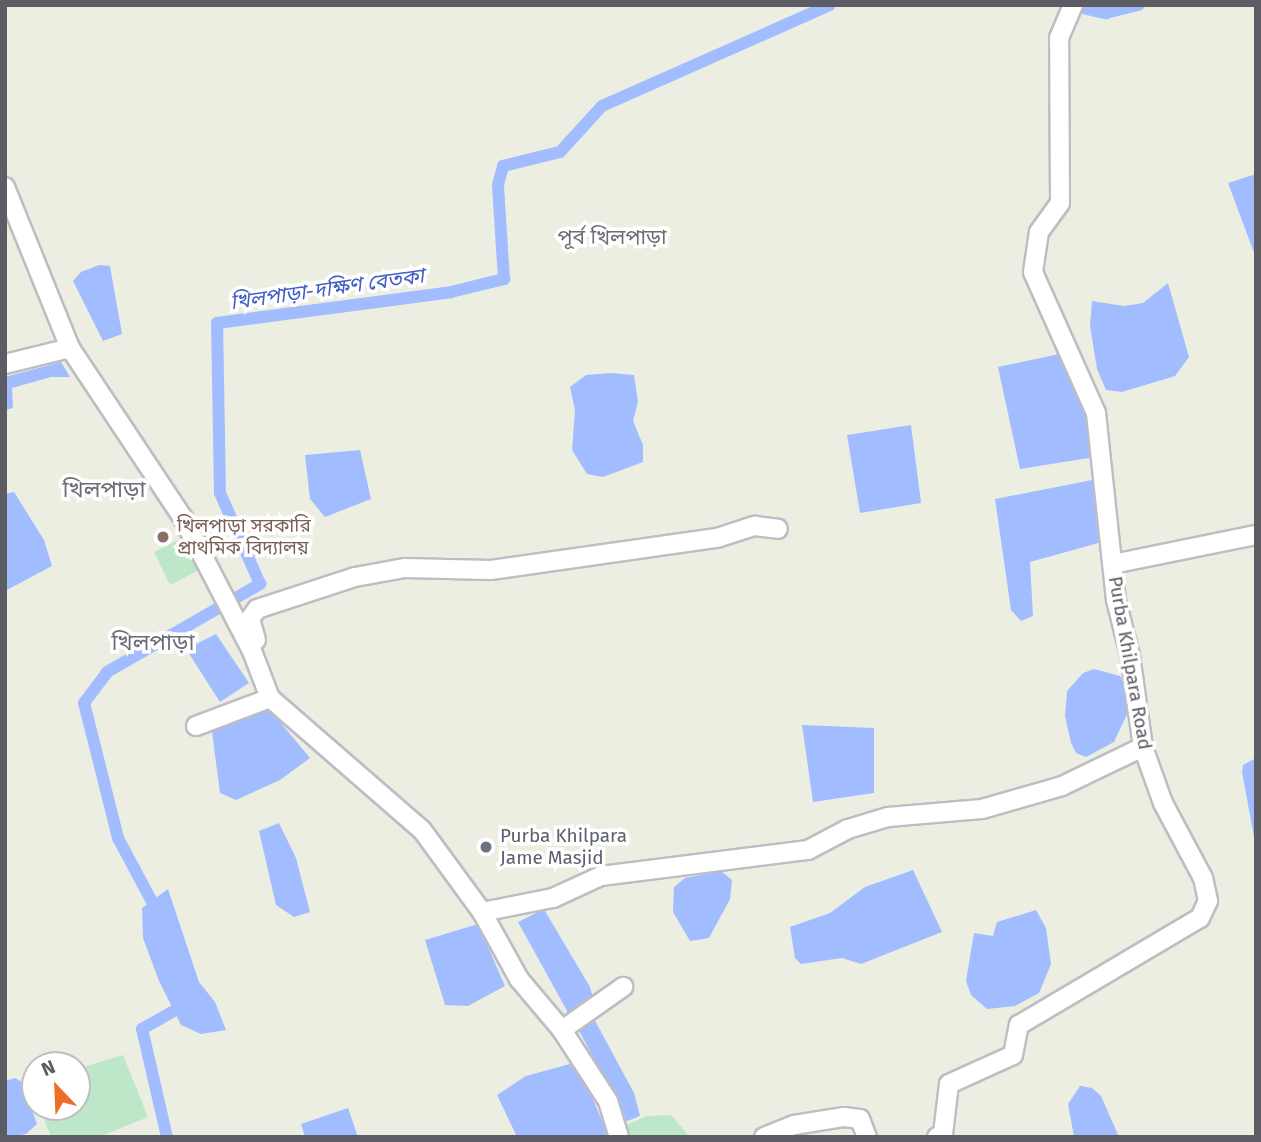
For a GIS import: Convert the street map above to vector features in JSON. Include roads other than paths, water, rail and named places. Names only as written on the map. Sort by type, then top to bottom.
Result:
[{"type":"street","name":"Purba Khilpara Road","points":[[937,1137],[943,1134],[948,1084],[1013,1055],[1019,1025],[1200,918],[1208,901],[1203,878],[1163,803],[1143,747],[1113,564],[1096,412],[1033,272],[1039,232],[1060,203],[1059,38],[1073,5]]},
{"type":"street","points":[[5,187],[70,348],[183,519],[223,592],[270,698],[422,830],[482,912],[519,979],[562,1030],[608,1101],[619,1137]]},
{"type":"street","points":[[5,365],[70,348]]},
{"type":"street","points":[[255,659],[252,613],[355,577],[405,568],[491,570],[717,538],[755,526],[778,529]]},
{"type":"street","points":[[1113,564],[1256,536]]},
{"type":"street","points":[[196,726],[270,698]]},
{"type":"street","points":[[482,912],[553,898],[601,876],[808,850],[848,829],[888,817],[982,809],[1062,786],[1143,747]]},
{"type":"street","points":[[562,1030],[623,988]]},
{"type":"street","points":[[764,1137],[794,1125],[844,1116],[859,1119],[867,1137]]},
{"type":"water","points":[[1256,174],[1256,258],[1228,183]]},
{"type":"water","points":[[99,265],[110,266],[122,334],[103,341],[73,281],[81,272]]},
{"type":"water","points":[[1168,283],[1189,357],[1175,376],[1122,392],[1106,390],[1097,369],[1090,326],[1092,301],[1124,306],[1143,303]]},
{"type":"water","points":[[1059,354],[1084,397],[1095,457],[1020,469],[998,367]]},
{"type":"water","points":[[61,362],[70,377],[51,377],[12,388],[13,408],[5,410],[5,377]]},
{"type":"water","points":[[586,375],[634,375],[638,402],[633,421],[643,445],[643,462],[603,477],[587,474],[572,450],[575,410],[570,387]]},
{"type":"water","points":[[911,425],[921,503],[860,513],[847,435]]},
{"type":"water","points":[[360,450],[371,499],[325,517],[310,499],[305,455]]},
{"type":"water","points":[[1097,479],[1109,540],[1030,562],[1033,616],[1021,621],[1011,610],[995,499]]},
{"type":"water","points":[[14,492],[44,540],[52,566],[5,591],[5,494]]},
{"type":"water","points":[[216,634],[249,683],[220,702],[186,649]]},
{"type":"water","points":[[1094,669],[1120,676],[1126,685],[1127,714],[1114,742],[1086,757],[1076,753],[1071,743],[1065,716],[1067,691],[1083,673]]},
{"type":"water","points":[[266,705],[310,758],[280,780],[236,800],[220,793],[211,724]]},
{"type":"water","points":[[802,725],[874,728],[874,793],[813,802]]},
{"type":"water","points":[[1256,758],[1256,848],[1242,772],[1243,765]]},
{"type":"water","points":[[279,823],[296,858],[310,912],[294,917],[276,905],[259,831]]},
{"type":"water","points":[[913,870],[942,932],[861,964],[842,958],[801,964],[795,958],[790,927],[830,913],[865,887]]},
{"type":"water","points":[[721,871],[732,880],[730,899],[709,938],[690,941],[673,912],[674,887],[685,878]]},
{"type":"water","points":[[168,889],[199,982],[215,1002],[226,1030],[201,1034],[181,1025],[159,981],[143,938],[142,908]]},
{"type":"water","points":[[1036,910],[1046,928],[1051,964],[1039,993],[1015,1006],[987,1009],[971,995],[966,981],[974,933],[993,936],[997,922]]},
{"type":"water","points":[[545,911],[590,987],[594,1001],[571,1018],[518,922]]},
{"type":"water","points":[[478,924],[505,986],[468,1006],[445,1005],[425,940]]},
{"type":"water","points":[[592,1015],[634,1093],[640,1116],[622,1122],[616,1100],[576,1025]]},
{"type":"water","points":[[577,1062],[609,1137],[517,1137],[497,1095],[526,1076]]},
{"type":"water","points":[[15,1078],[21,1081],[21,1121],[36,1121],[37,1124],[26,1134],[7,1137],[5,1081]]},
{"type":"water","points":[[1080,1086],[1092,1088],[1101,1096],[1119,1137],[1074,1137],[1068,1104]]},
{"type":"water","points":[[348,1108],[358,1137],[305,1137],[301,1124]]},
{"type":"waterway","name":"খিলপাড়া-দক্ষিণ বেতকা","points":[[158,913],[118,838],[84,703],[107,672],[260,584],[220,493],[217,323],[451,292],[504,279],[498,185],[503,166],[560,152],[602,106],[830,5]]},
{"type":"waterway","name":"খিলপাড়া-দক্ষিণ বেতকা","points":[[1070,5],[1106,13],[1139,5]]},
{"type":"waterway","name":"খিলপাড়া-দক্ষিণ বেতকা","points":[[167,1137],[142,1029],[188,1003]]},
{"type":"place","name":"খিলপাড়া সরকারি প্রাথমিক বিদ্যালয়","points":[[163,537]]},
{"type":"place","name":"Purba Khilpara Jame Masjid","points":[[486,847]]},
{"type":"district","name":"পূর্ব খিলপাড়া","points":[[612,237]]},
{"type":"district","name":"খিলপাড়া","points":[[104,489]]},
{"type":"district","name":"খিলপাড়া","points":[[153,642]]}]
